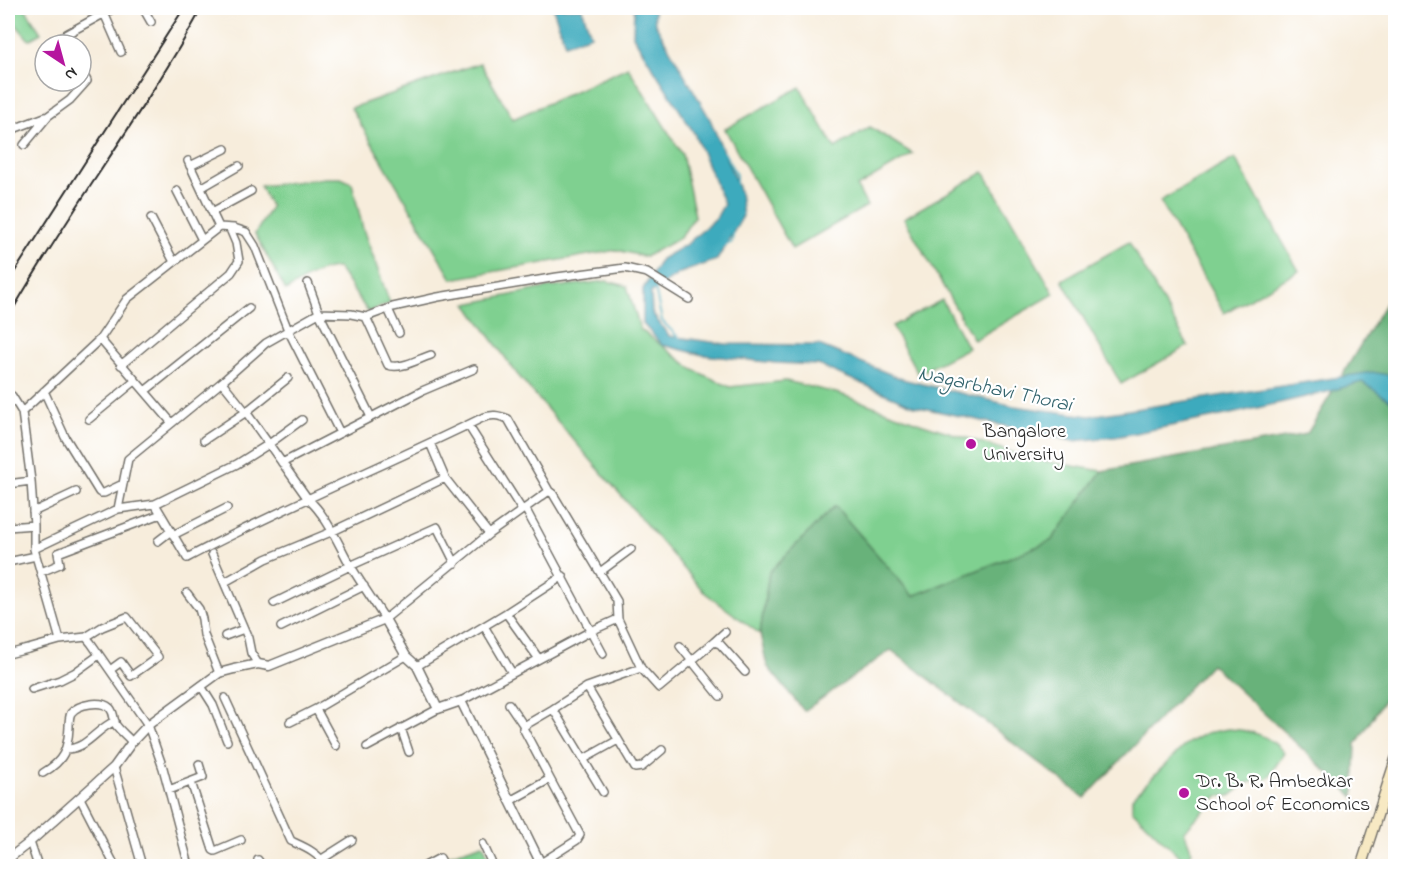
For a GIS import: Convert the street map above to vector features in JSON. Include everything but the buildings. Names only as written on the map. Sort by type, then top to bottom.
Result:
[{"type":"main road","points":[[1362,867],[1395,758]]},
{"type":"street","points":[[68,33],[114,8]]},
{"type":"street","points":[[143,8],[151,22]]},
{"type":"street","points":[[104,13],[122,52]]},
{"type":"street","points":[[24,145],[48,116],[76,93]]},
{"type":"street","points":[[8,131],[48,116]]},
{"type":"street","points":[[219,227],[189,164],[225,149]]},
{"type":"street","points":[[201,188],[239,166]]},
{"type":"street","points":[[177,191],[202,240]]},
{"type":"street","points":[[212,212],[250,191]]},
{"type":"street","points":[[151,218],[174,262]]},
{"type":"street","points":[[22,412],[100,339],[127,298],[219,227],[246,232],[255,246],[288,330],[340,433]]},
{"type":"street","points":[[121,365],[231,273],[238,261],[236,243],[230,229]]},
{"type":"street","points":[[118,509],[128,459],[266,343],[319,313],[366,317],[388,309],[438,297],[625,268],[647,273],[689,299]]},
{"type":"street","points":[[308,283],[319,313],[371,417]]},
{"type":"street","points":[[146,391],[249,308]]},
{"type":"street","points":[[388,309],[399,333]]},
{"type":"street","points":[[366,317],[391,367],[430,355]]},
{"type":"street","points":[[100,339],[172,423]]},
{"type":"street","points":[[282,463],[422,391],[474,369]]},
{"type":"street","points":[[204,440],[246,412],[288,378]]},
{"type":"street","points":[[89,419],[135,381]]},
{"type":"street","points":[[222,382],[313,504],[406,656],[417,666],[438,709]]},
{"type":"street","points":[[44,391],[65,437],[99,492],[101,494],[123,484]]},
{"type":"street","points":[[8,394],[12,396],[22,412],[31,481],[35,553],[60,640]]},
{"type":"street","points":[[155,504],[187,558],[468,425],[490,415],[498,415],[508,419],[600,572],[617,601],[618,619],[641,668],[659,688],[724,632]]},
{"type":"street","points":[[8,562],[35,553],[118,509],[155,504],[237,464],[302,420]]},
{"type":"street","points":[[468,425],[524,509],[563,576],[603,654]]},
{"type":"street","points":[[430,444],[445,478],[489,534]]},
{"type":"street","points":[[225,582],[266,559],[331,532],[445,478]]},
{"type":"street","points":[[8,484],[31,481]]},
{"type":"street","points":[[8,859],[114,767],[148,725],[201,686],[219,674],[258,664],[269,666],[385,619],[489,534],[549,490]]},
{"type":"street","points":[[33,512],[76,492]]},
{"type":"street","points":[[158,541],[227,508]]},
{"type":"street","points":[[41,572],[60,564],[58,553],[161,514]]},
{"type":"street","points":[[8,527],[34,525]]},
{"type":"street","points":[[274,603],[437,527],[455,563]]},
{"type":"street","points":[[600,572],[631,549]]},
{"type":"street","points":[[212,554],[244,629],[251,653],[258,664]]},
{"type":"street","points":[[417,666],[563,576]]},
{"type":"street","points":[[281,627],[364,586]]},
{"type":"street","points":[[187,593],[199,609],[204,635],[219,674]]},
{"type":"street","points":[[506,613],[539,659]]},
{"type":"street","points":[[8,614],[10,622]]},
{"type":"street","points":[[8,654],[60,640],[86,637],[102,627],[127,617],[159,657],[131,676],[121,662],[110,670]]},
{"type":"street","points":[[367,747],[618,619]]},
{"type":"street","points":[[484,626],[512,673]]},
{"type":"street","points":[[225,636],[244,629]]},
{"type":"street","points":[[86,637],[148,725],[169,790],[189,867]]},
{"type":"street","points":[[714,642],[718,642],[744,672]]},
{"type":"street","points":[[680,646],[720,696]]},
{"type":"street","points":[[32,689],[74,673],[99,655]]},
{"type":"street","points":[[290,722],[406,656]]},
{"type":"street","points":[[524,726],[587,687],[641,668]]},
{"type":"street","points":[[201,686],[213,705],[227,741]]},
{"type":"street","points":[[587,687],[635,768],[642,767],[662,750]]},
{"type":"street","points":[[225,698],[291,841],[311,851],[324,863],[352,840]]},
{"type":"street","points":[[461,701],[542,865],[577,840],[580,835],[523,728],[524,726],[509,704]]},
{"type":"street","points":[[43,772],[57,763],[67,749],[70,715],[86,705],[103,704],[109,707],[116,725],[132,742]]},
{"type":"street","points":[[316,709],[336,746]]},
{"type":"street","points":[[553,709],[603,792]]},
{"type":"street","points":[[67,749],[80,747],[101,729],[115,721]]},
{"type":"street","points":[[401,728],[409,752]]},
{"type":"street","points":[[584,759],[618,740]]},
{"type":"street","points":[[169,790],[203,777],[199,764]]},
{"type":"street","points":[[114,767],[142,867]]},
{"type":"street","points":[[510,801],[550,779]]},
{"type":"street","points":[[191,782],[213,850],[216,851],[241,840]]},
{"type":"street","points":[[80,798],[114,864]]},
{"type":"street","points":[[30,842],[38,867]]},
{"type":"street","points":[[483,844],[494,867]]},
{"type":"street","points":[[425,867],[440,858],[444,867]]},
{"type":"green space","points":[[8,8],[25,8],[41,33],[33,33],[33,38],[29,40],[8,15]]},
{"type":"green space","points":[[480,63],[513,119],[628,67],[682,154],[695,216],[680,238],[645,257],[617,250],[452,279],[351,108]]},
{"type":"green space","points":[[800,87],[835,148],[870,127],[913,154],[857,187],[867,206],[792,249],[725,129]]},
{"type":"green space","points":[[1235,158],[1299,271],[1224,313],[1160,201]]},
{"type":"green space","points":[[984,172],[1054,294],[974,340],[904,218]]},
{"type":"green space","points":[[341,178],[352,183],[363,229],[390,303],[368,312],[338,268],[304,279],[286,291],[255,234],[271,207],[260,186]]},
{"type":"green space","points":[[1395,192],[1395,683],[1356,744],[1354,797],[1211,664],[1085,798],[891,650],[804,711],[767,666],[760,634],[769,572],[835,506],[913,596],[1051,541],[1102,471],[1307,434],[1391,294]]},
{"type":"green space","points":[[1129,242],[1188,346],[1121,384],[1062,280]]},
{"type":"green space","points":[[607,281],[627,286],[640,329],[694,370],[730,387],[786,381],[840,394],[923,424],[1033,459],[1102,471],[1051,541],[913,596],[835,506],[769,572],[760,634],[704,592],[517,374],[467,304],[545,288]]},
{"type":"green space","points":[[942,300],[968,348],[918,374],[892,326]]},
{"type":"green space","points":[[1228,729],[1266,738],[1284,753],[1268,778],[1247,783],[1230,796],[1218,796],[1184,831],[1192,852],[1184,861],[1132,810],[1132,798],[1186,744],[1206,733]]},
{"type":"green space","points":[[483,844],[493,866],[444,866],[440,858]]},
{"type":"water","points":[[553,8],[582,8],[591,35],[565,44]]},
{"type":"water","name":"Nagarbhavi Thorai","points":[[634,8],[654,8],[655,23],[710,119],[740,192],[743,216],[717,260],[680,273],[651,293],[652,313],[669,336],[726,344],[819,345],[902,379],[1014,406],[1090,416],[1372,372],[1388,375],[1395,385],[1395,407],[1391,401],[1362,382],[1231,414],[1115,437],[1073,441],[914,406],[818,365],[703,355],[662,345],[643,324],[643,289],[661,259],[687,244],[716,218],[724,204],[694,133],[633,36]]},
{"type":"waterway","name":"Nagarbhavi Thorai","points":[[724,152],[736,175],[736,182]]},
{"type":"waterway","name":"Nagarbhavi Thorai","points":[[724,246],[732,242],[733,233]]},
{"type":"waterway","name":"Nagarbhavi Thorai","points":[[656,288],[662,321],[680,339]]},
{"type":"railway","points":[[8,282],[184,8]]},
{"type":"railway","points":[[8,318],[55,240],[155,87],[202,8]]},
{"type":"place","name":"Bangalore University","points":[[971,444]]},
{"type":"place","name":"Dr. B. R. Ambedkar School of Economics","points":[[1184,793]]}]
